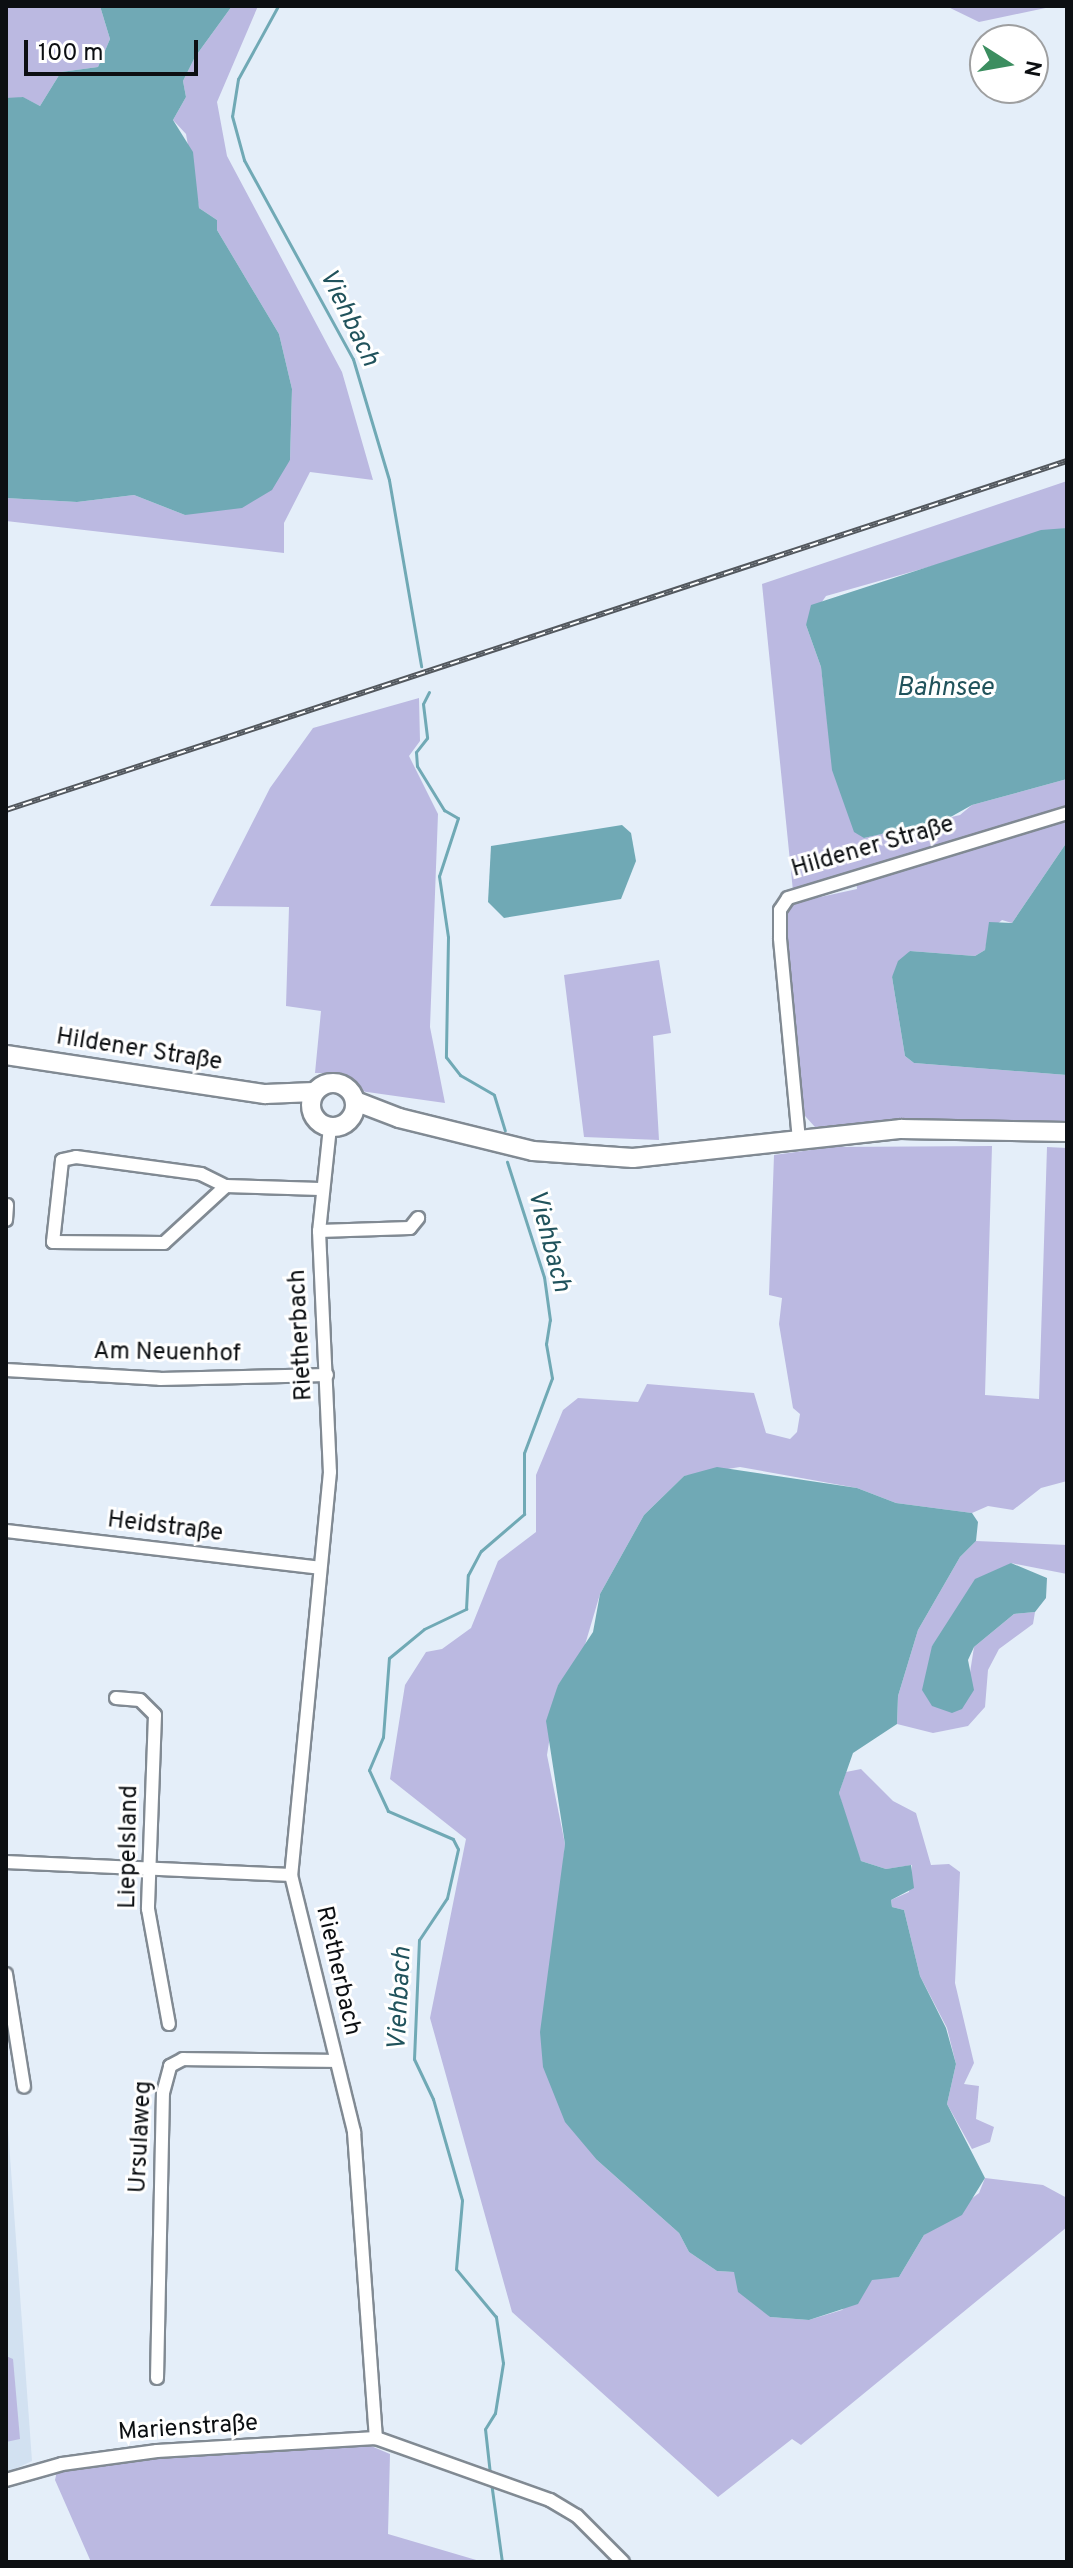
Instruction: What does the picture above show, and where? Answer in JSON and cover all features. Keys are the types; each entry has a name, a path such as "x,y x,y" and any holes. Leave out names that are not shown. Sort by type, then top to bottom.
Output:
{"main road":[{"name":"Hildener Straße","path":"6,1055 313,1101 333,1082 350,1091 353,1110"},
{"path":"313,1101 330,1127 353,1110 399,1118 533,1151 633,1158 901,1129 1067,1132"}],"street":[{"name":"Hildener Straße","path":"799,1140 780,938 780,910 788,898 1067,813"},
{"name":"Rietherbach","path":"330,1127 320,1189 319,1231 330,1472 291,1875 361,2181 376,2438"},
{"path":"226,1186 164,1243 53,1242 62,1160 201,1174 226,1186 320,1189"},
{"path":"6,1220 7,1205"},
{"path":"319,1231 410,1228 418,1218"},
{"name":"Am Neuenhof","path":"6,1370 160,1379 327,1375"},
{"name":"Heidstraße","path":"6,1531 320,1568"},
{"name":"Liepelsland","path":"116,1698 140,1700 155,1715 148,1909 169,2024"},
{"path":"6,1862 291,1875"},
{"path":"6,1974 24,2087"},
{"name":"Ursulaweg","path":"157,2378 163,2093 170,2066 183,2059 336,2061"},
{"path":"376,2438 481,2472 577,2516 623,2562"},
{"name":"Marienstraße","path":"6,2480 62,2464 157,2451 376,2438"}],"shaded area":[{"path":"6,6 100,6 110,39 98,67 61,72 40,106 22,97 8,101"},
{"path":"232,6 258,6 217,102 227,156 342,372 373,480 310,472 284,523 284,553 6,521 6,498 77,502 134,495 185,515 290,460 292,389 279,334 217,230 217,220 199,208 186,134 173,120 186,97 183,81 195,57"},
{"path":"946,6 1055,6 979,22"},
{"path":"1067,481 1067,528 826,596 806,625 821,667 828,726 864,838 960,815 972,805 1067,779 1067,842 1012,923 1002,920 989,931 985,950 975,956 910,951 892,977 905,1056 914,1063 1067,1075 1067,1124 904,1120 815,1127 805,1116 802,1095 785,917 793,903 857,889 855,870 793,891 762,584"},
{"path":"419,698 420,741 409,756 438,814 430,1027 445,1103 360,1091 343,1073 315,1073 321,1011 286,1006 289,907 210,906 270,788 313,728"},
{"path":"659,960 671,1033 653,1036 659,1140 584,1137 564,975"},
{"path":"992,1146 985,1395 1039,1399 1047,1147 1067,1148 1067,1481 1041,1488 1013,1510 988,1506 972,1513 896,1503 857,1488 740,1467 684,1476 644,1515 600,1594 582,1655 558,1685 547,1755 565,1844 561,1886 597,2160 679,2233 689,2252 717,2271 734,2272 770,2317 809,2320 842,2310 872,2279 899,2277 924,2235 979,2193 985,2178 1043,2185 1067,2198 1067,2227 801,2445 792,2439 718,2497 512,2312 430,2018 466,1839 390,1779 405,1685 426,1652 442,1649 471,1628 498,1561 536,1532 536,1475 563,1410 578,1398 638,1402 647,1384 754,1393 766,1433 790,1439 797,1432 800,1414 793,1408 779,1324 782,1298 769,1295 774,1155 833,1147"},
{"path":"976,1541 1067,1545 1067,1574 1011,1563 932,1646 969,1679 974,1647 1014,1614 1035,1612 1033,1624 999,1649 988,1670 985,1707 968,1726 933,1733 897,1724 898,1696 918,1630 960,1557"},
{"path":"861,1769 893,1801 916,1813 931,1865 949,1864 960,1872 955,1983 974,2063 964,2084 979,2086 976,2119 994,2127 990,2142 972,2149 947,2104 956,2064 947,2028 920,1976 904,1910 892,1907 891,1900 909,1892 912,1865 886,1869 861,1861 851,1838 839,1793 846,1772"},
{"path":"6,2101 32,2461 6,2473"},
{"path":"6,2356 13,2359 20,2439 6,2442"},
{"path":"371,2446 390,2454 388,2534 483,2562 91,2562 55,2480 57,2471 158,2456"}],"water":[{"path":"100,6 232,6 195,57 183,81 186,97 173,120 193,152 199,208 217,220 217,230 279,334 292,389 290,460 272,490 242,508 185,515 134,495 77,502 6,498 6,98 23,97 40,106 61,72 98,67 110,39"},
{"name":"Bahnsee","path":"1067,528 1067,779 972,805 947,819 864,838 854,832 832,770 821,667 806,625 811,605 1041,530"},
{"path":"622,825 631,833 636,861 621,899 504,918 488,902 491,846"},
{"path":"1067,842 1067,1075 914,1063 905,1056 892,977 898,961 910,951 975,956 985,950 989,922 1012,923"},
{"path":"717,1467 857,1488 896,1503 972,1513 978,1522 976,1541 960,1557 918,1630 898,1696 897,1724 853,1753 839,1793 861,1861 886,1869 911,1865 914,1888 891,1900 892,1907 904,1910 920,1976 946,2028 956,2064 947,2104 985,2178 962,2215 924,2235 899,2277 872,2280 858,2304 809,2320 770,2317 738,2292 734,2272 717,2271 689,2252 679,2233 597,2160 565,2122 543,2067 540,2032 565,1844 546,1721 558,1685 593,1632 600,1594 644,1515 684,1476"},
{"path":"1011,1563 1047,1578 1046,1598 1035,1612 1014,1614 974,1647 968,1660 974,1690 962,1709 952,1713 932,1706 922,1690 932,1646 975,1579"}],"waterway":[{"name":"Viehbach","path":"278,6 238,79 232,116 244,160 353,359 389,480 421,666"},
{"name":"Viehbach","path":"429,692 423,704 427,738 416,752 417,766 444,810 458,818 439,876 448,937 446,1057 460,1075 494,1095 505,1130"},
{"name":"Viehbach","path":"490,2474 485,2429 495,2413 503,2363 496,2317 456,2269 462,2200 433,2099 414,2059 419,1940 447,1898 458,1849 453,1839 388,1811 369,1770 383,1737 389,1658 424,1629 466,1609 468,1575 481,1551 524,1514 524,1453 552,1378 546,1344 550,1320 544,1277 507,1162"},
{"name":"Viehbach","path":"491,2482 502,2562"}],"railway":[{"path":"6,810 1067,461"}]}
